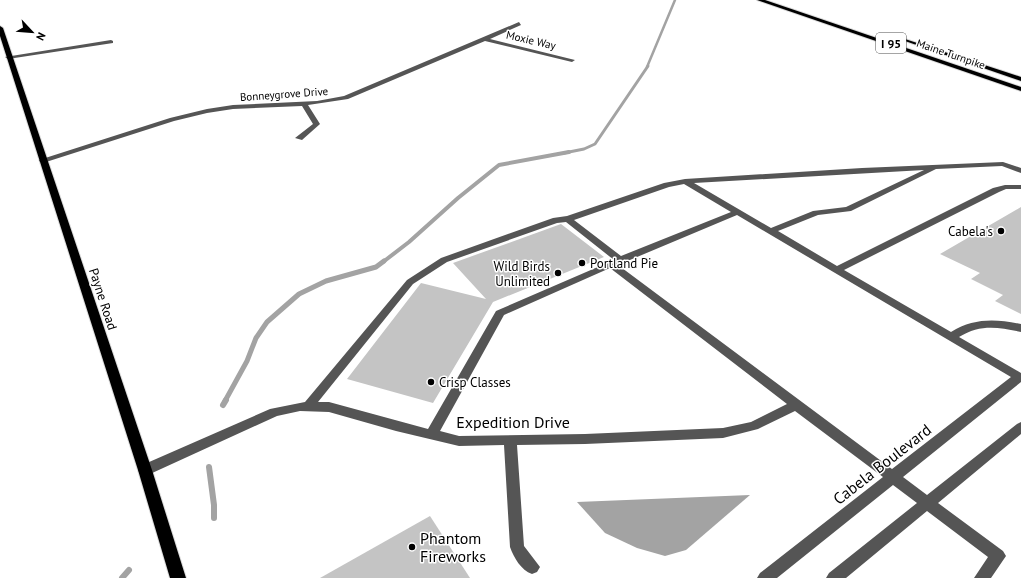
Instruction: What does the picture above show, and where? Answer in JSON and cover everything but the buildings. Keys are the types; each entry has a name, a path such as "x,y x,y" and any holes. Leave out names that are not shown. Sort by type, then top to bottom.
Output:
{"highway":[{"name":"Maine Turnpike","path":"760,0 1021,89"},
{"path":"783,0 790,2"},
{"path":"859,33 1021,97"},
{"name":"Maine Turnpike","path":"897,37 1021,79"}],"main road":[{"name":"Payne Road","path":"0,28 8,57 145,470 178,578"}],"street":[{"name":"Bonneygrove Drive","path":"43,160 201,112 233,107 304,104 346,98 519,24"},
{"name":"Moxie Way","path":"484,39 572,60"},
{"path":"8,57 111,42"},
{"path":"299,138 317,124 304,104"},
{"path":"310,405 410,282 444,260 556,220 568,219 667,185 685,181 938,166 1003,164 1021,171"},
{"path":"771,231 816,213 848,209 938,166"},
{"path":"685,181 1020,378"},
{"path":"837,270 996,190 1005,187 1021,187"},
{"path":"431,435 500,313 616,262 738,212"},
{"path":"568,219 616,262 796,405 998,556 982,578"},
{"path":"950,337 976,323 991,322 1021,328"},
{"name":"Cabela Boulevard","path":"765,578 1020,378"},
{"name":"Expedition Drive","path":"145,470 274,412 292,407 310,405 329,407 431,435 459,441 723,433 754,426 796,405"},
{"path":"834,578 1021,428"},
{"path":"510,440 517,547 522,556 532,567"}],"shaded area":[{"path":"750,495 686,550 665,556 637,548 605,533 577,502"}],"waterway":[{"path":"647,67 675,0"},
{"path":"569,152 584,149 595,144 648,66"},
{"path":"383,262 409,242 458,198 499,165 569,152"},
{"path":"564,153 569,152"},
{"path":"225,401 247,361 256,338 267,322 299,294 326,281 376,267 384,261"},
{"path":"223,405 226,400"},
{"path":"209,467 214,505 214,518"},
{"path":"122,578 129,570"}],"place":[{"name":"Cabela's","path":"1001,231"},
{"name":"Portland Pie","path":"582,263"},
{"name":"Wild Birds Unlimited","path":"558,273"},
{"name":"Crisp Classes","path":"431,382"},
{"name":"Phantom Fireworks","path":"412,547"}]}
